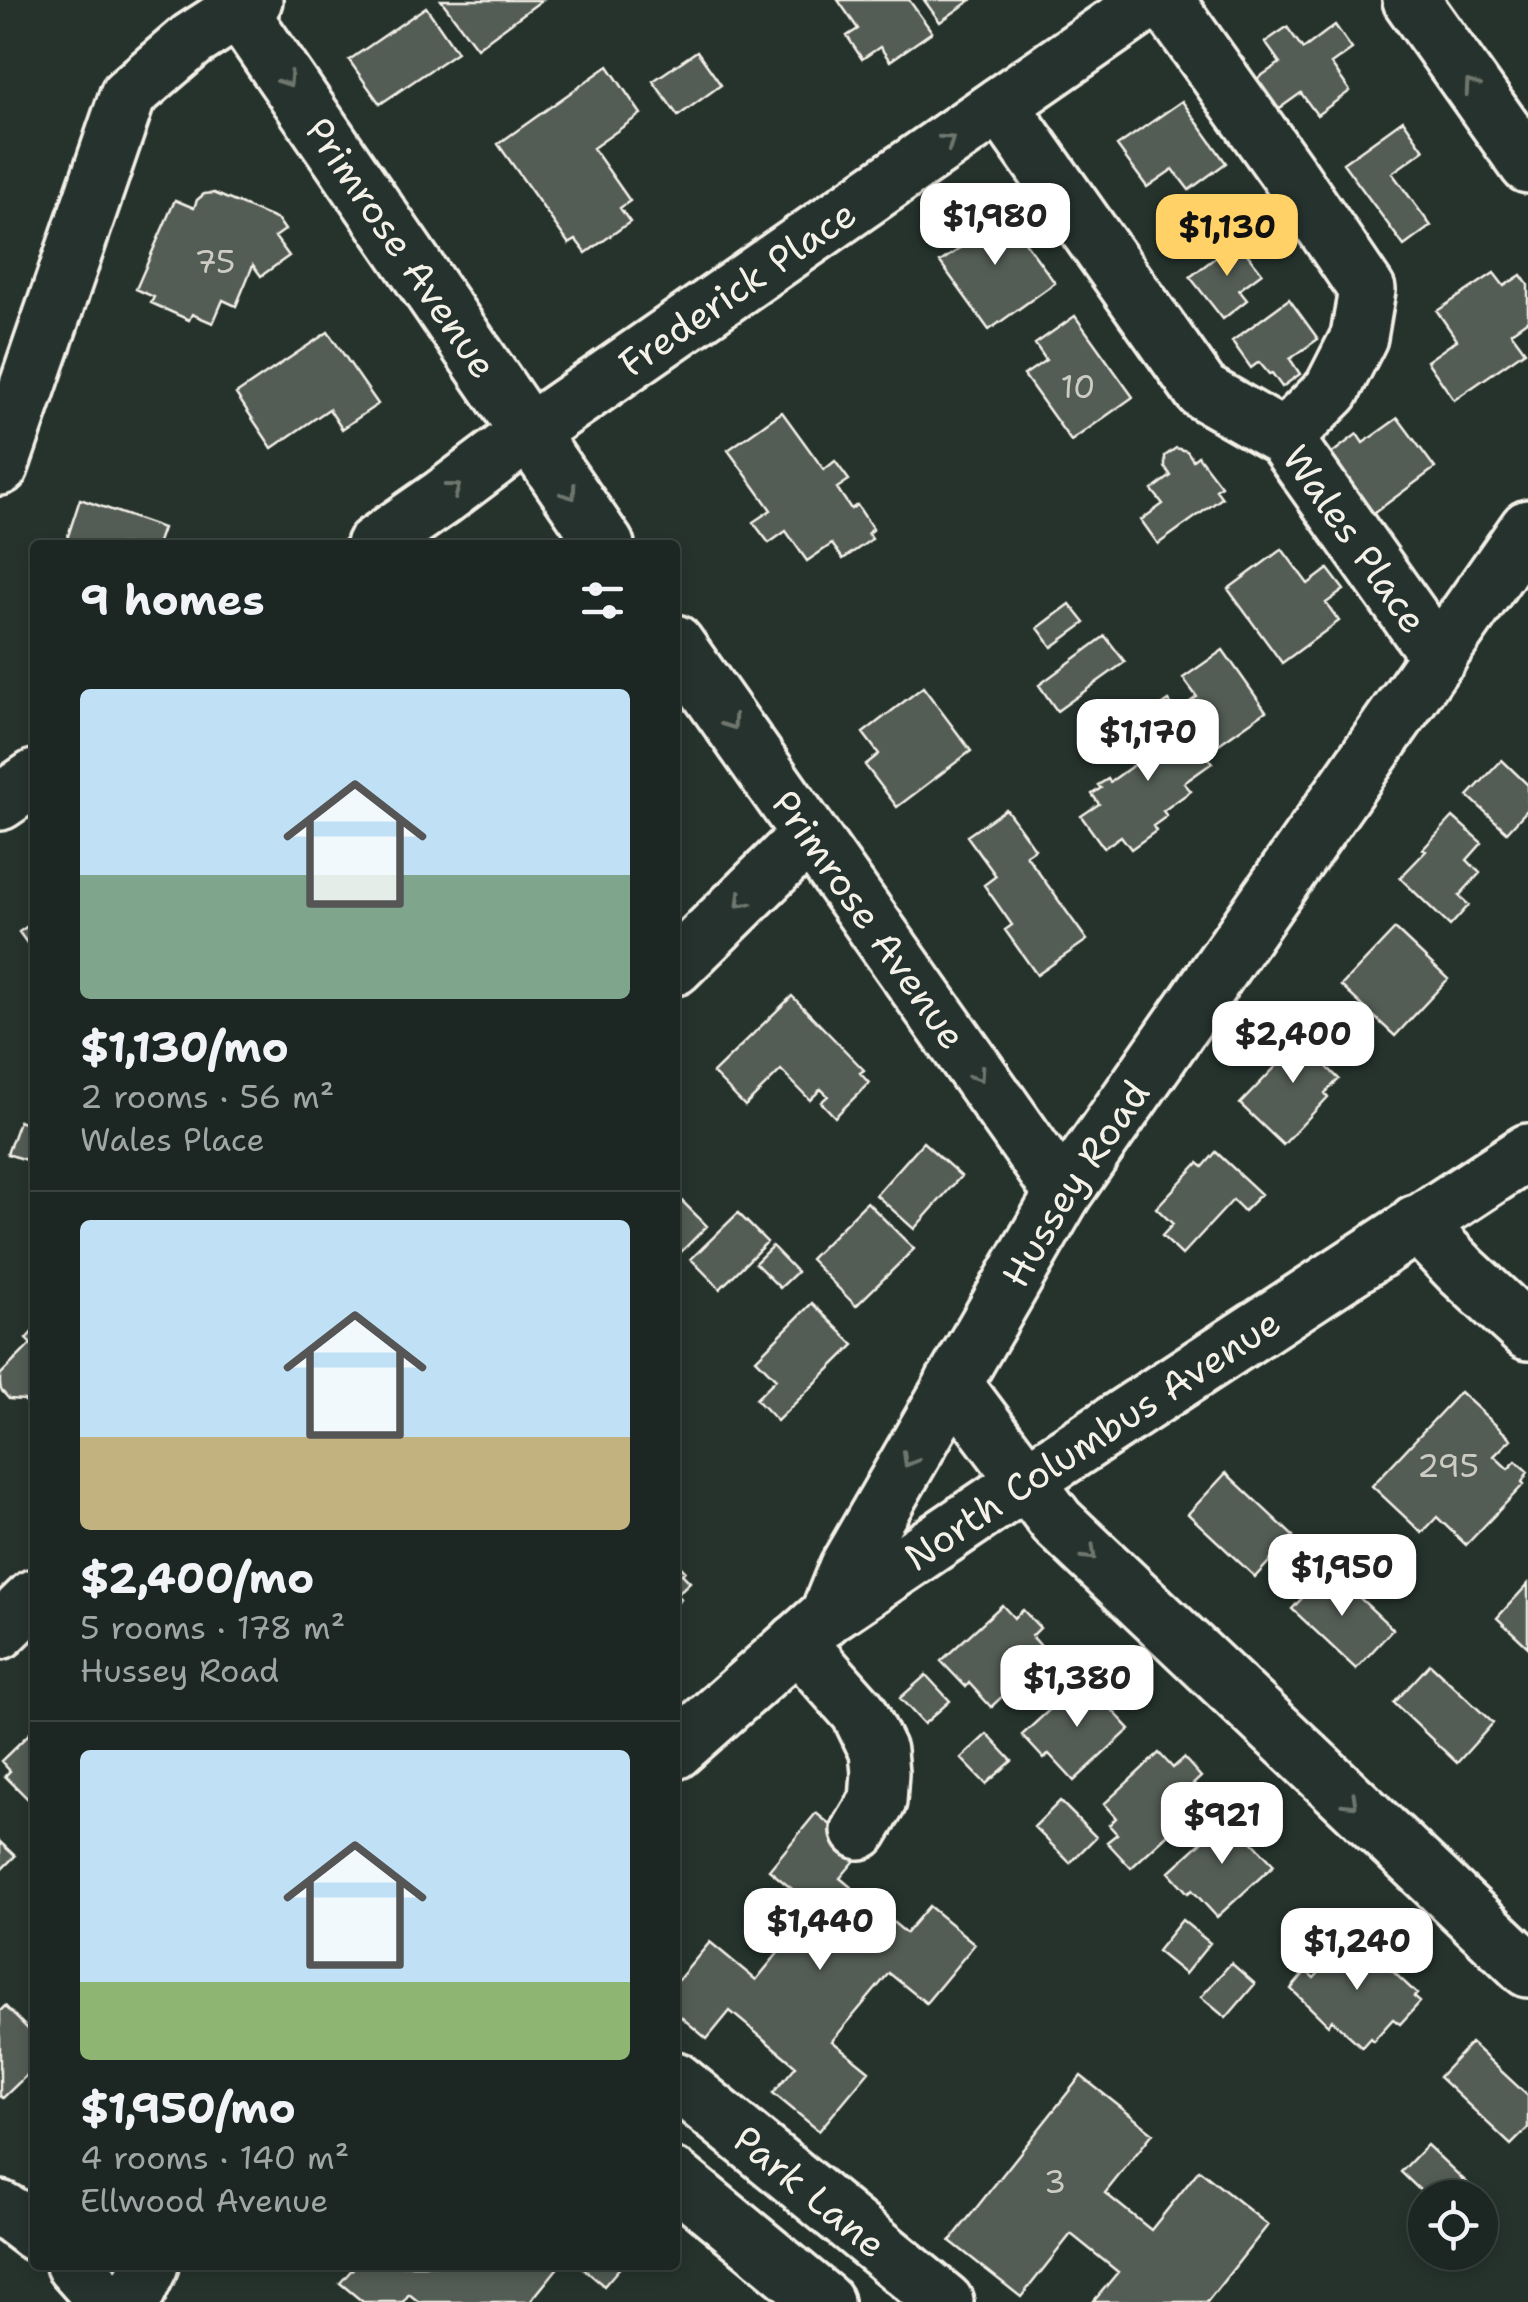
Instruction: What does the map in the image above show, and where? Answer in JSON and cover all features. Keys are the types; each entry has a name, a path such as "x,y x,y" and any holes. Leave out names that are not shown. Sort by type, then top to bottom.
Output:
{"street":[{"name":"Frederick Place","path":"381,540 528,433 1151,0"},
{"path":"1165,0 1367,290 1359,337 1332,390 1284,438"},
{"path":"1411,0 1528,165"},
{"path":"0,467 128,95 241,3"},
{"name":"Primrose Avenue","path":"241,3 603,540"},
{"name":"Wales Place","path":"1000,105 1202,391 1284,438 1439,657"},
{"name":"Hussey Road","path":"813,1628 1064,1194 1528,528"},
{"name":"Primrose Avenue","path":"680,650 1064,1194"},
{"path":"0,802 30,781"},
{"path":"680,963 809,836"},
{"name":"North Columbus Avenue","path":"680,1747 813,1628 1026,1481 1528,1152"},
{"path":"1416,1224 1528,1332"},
{"path":"954,1384 1057,1522 1528,1969"},
{"path":"0,1631 30,1602"},
{"path":"813,1628 878,1751 878,1801 860,1831"},
{"name":"Park Lane","path":"680,2084 944,2302"},
{"name":"Park Lane","path":"680,2182 825,2302"},
{"path":"764,2252 816,2196"},
{"path":"0,2209 30,2229"},
{"path":"78,2270 107,2302"},
{"path":"132,2302 148,2270"}],"building":[{"path":"441,0 542,0 477,48"},
{"path":"838,0 909,0 932,32 890,61 880,47 862,59 847,36 858,29"},
{"path":"924,0 971,0 940,22"},
{"path":"426,7 457,52 380,104 349,60"},
{"path":"1335,25 1352,49 1331,64 1350,91 1317,115 1301,93 1266,118 1245,87 1280,63 1265,42 1287,27 1303,49"},
{"path":"697,51 721,85 678,116 653,81"},
{"path":"608,66 641,114 593,148 630,201 620,208 630,222 586,253 576,240 569,244 498,144"},
{"path":"1182,101 1226,163 1189,190 1173,169 1147,187 1117,146"},
{"path":"1403,120 1424,150 1392,173 1431,226 1404,246 1343,163"},
{"path":"214,193 278,220 285,230 275,237 289,256 261,276 253,265 236,306 223,300 213,323 192,314 189,320 151,303 154,297 136,289 175,200 194,208 204,194"},
{"path":"990,206 1001,220 1006,216 1055,283 989,330 940,262 961,248 951,234"},
{"path":"1237,241 1262,273 1239,290 1247,300 1223,319 1190,277"},
{"path":"1494,273 1504,286 1521,275 1528,285 1528,320 1511,332 1525,351 1454,400 1427,361 1457,340 1437,311"},
{"path":"1289,299 1318,339 1290,359 1300,374 1282,387 1259,362 1251,368 1232,341"},
{"path":"1075,316 1133,397 1071,441 1024,375 1046,360 1035,344"},
{"path":"328,332 378,404 342,429 329,409 272,448 236,394"},
{"path":"782,412 824,470 835,461 849,480 837,488 851,509 857,505 873,529 868,533 872,539 843,559 832,544 807,561 786,531 769,543 753,522 771,510 728,450"},
{"path":"1398,418 1435,468 1370,516 1327,457 1357,434 1363,443"},
{"path":"1176,448 1187,451 1193,460 1198,456 1221,486 1216,490 1222,498 1158,544 1141,520 1163,504 1152,490 1171,476 1165,467 1165,456"},
{"path":"80,499 163,528 159,540 67,540"},
{"path":"1282,549 1308,584 1328,569 1344,590 1326,603 1339,621 1282,663 1228,589"},
{"path":"1070,604 1085,623 1052,647 1038,628"},
{"path":"1105,636 1125,662 1057,711 1039,685"},
{"path":"1223,650 1266,711 1216,746 1187,704 1197,697 1183,678"},
{"path":"923,687 971,751 897,807 865,765 879,754 863,733"},
{"path":"1169,701 1212,763 1184,783 1191,791 1163,811 1167,816 1153,826 1156,831 1131,849 1121,836 1104,848 1081,816 1099,804 1092,794 1101,788 1098,785 1108,779 1110,782 1166,742 1147,716"},
{"path":"1502,760 1528,785 1528,809 1507,832 1468,796"},
{"path":"1006,809 1035,849 1026,855 1087,940 1037,975 1005,930 1012,925 984,885 996,876 967,836"},
{"path":"1453,817 1482,843 1467,860 1480,873 1459,896 1469,905 1450,926 1400,878"},
{"path":"30,924 30,947 19,932"},
{"path":"1395,929 1448,979 1395,1036 1341,986"},
{"path":"792,996 864,1070 860,1073 869,1083 835,1117 821,1102 828,1096 821,1089 810,1100 781,1070 745,1106 713,1073"},
{"path":"1304,1026 1339,1057 1328,1068 1339,1079 1325,1093 1328,1097 1283,1145 1240,1104 1283,1059 1277,1055"},
{"path":"19,1121 30,1125 30,1161 7,1154"},
{"path":"923,1142 961,1176 914,1229 876,1195"},
{"path":"1216,1152 1261,1194 1244,1211 1233,1200 1182,1255 1162,1236 1173,1224 1156,1208 1198,1163 1203,1167"},
{"path":"680,1199 707,1226 680,1253"},
{"path":"867,1202 914,1249 856,1306 810,1259"},
{"path":"738,1213 767,1242 720,1289 691,1259"},
{"path":"772,1246 797,1272 780,1288 755,1263"},
{"path":"812,1303 854,1345 777,1421 756,1399 776,1379 756,1359"},
{"path":"30,1345 30,1406 24,1400 9,1399 1,1390 0,1375"},
{"path":"1460,1392 1511,1439 1494,1456 1508,1469 1516,1461 1528,1472 1524,1484 1466,1545 1437,1517 1422,1533 1372,1486"},
{"path":"1226,1473 1293,1536 1255,1577 1188,1514"},
{"path":"680,1566 685,1571 682,1574 690,1582 680,1591"},
{"path":"1329,1569 1393,1629 1356,1669 1292,1609"},
{"path":"1528,1584 1528,1647 1497,1618"},
{"path":"1002,1605 1014,1618 1023,1610 1040,1628 1032,1636 1048,1654 991,1707 941,1661"},
{"path":"1430,1664 1493,1723 1457,1763 1394,1703"},
{"path":"926,1675 950,1701 924,1724 900,1698"},
{"path":"1083,1679 1130,1729 1074,1781 1049,1754 1044,1759 1022,1735"},
{"path":"30,1733 30,1801 5,1776 10,1771 1,1761"},
{"path":"987,1734 1012,1761 986,1784 961,1758"},
{"path":"1159,1753 1173,1768 1184,1758 1201,1777 1190,1787 1204,1801 1131,1868 1107,1842 1117,1834 1109,1825 1116,1818 1104,1804"},
{"path":"1060,1801 1096,1837 1070,1863 1034,1827"},
{"path":"816,1813 863,1851 840,1878 906,1933 929,1906 975,1944 926,2003 889,1973 832,2041 869,2071 819,2131 773,2093 796,2066 730,2011 707,2039 680,2016 680,1978 710,1942 756,1980 815,1908 769,1870"},
{"path":"1229,1817 1274,1865 1217,1917 1169,1872"},
{"path":"0,1842 15,1856 0,1871"},
{"path":"1182,1920 1210,1943 1185,1974 1157,1951"},
{"path":"1354,1935 1417,1994 1414,1997 1420,2002 1400,2024 1393,2019 1362,2047 1332,2020 1328,2025 1291,1989 1306,1971 1314,1978"},
{"path":"1231,1963 1255,1984 1226,2018 1201,1997"},
{"path":"5,2006 30,2031 30,2072 3,2098 0,2096 0,2011"},
{"path":"1471,2043 1528,2096 1528,2128 1511,2145 1439,2077"},
{"path":"1081,2076 1153,2133 1105,2193 1151,2230 1199,2170 1268,2225 1207,2302 1093,2302 1118,2272 1071,2234 1021,2297 950,2241"},
{"path":"1427,2145 1463,2179 1409,2180 1401,2172"},
{"path":"352,2270 556,2270 530,2302 419,2302 409,2294 403,2302 363,2302 340,2283"},
{"path":"585,2270 618,2270 604,2286"}]}
